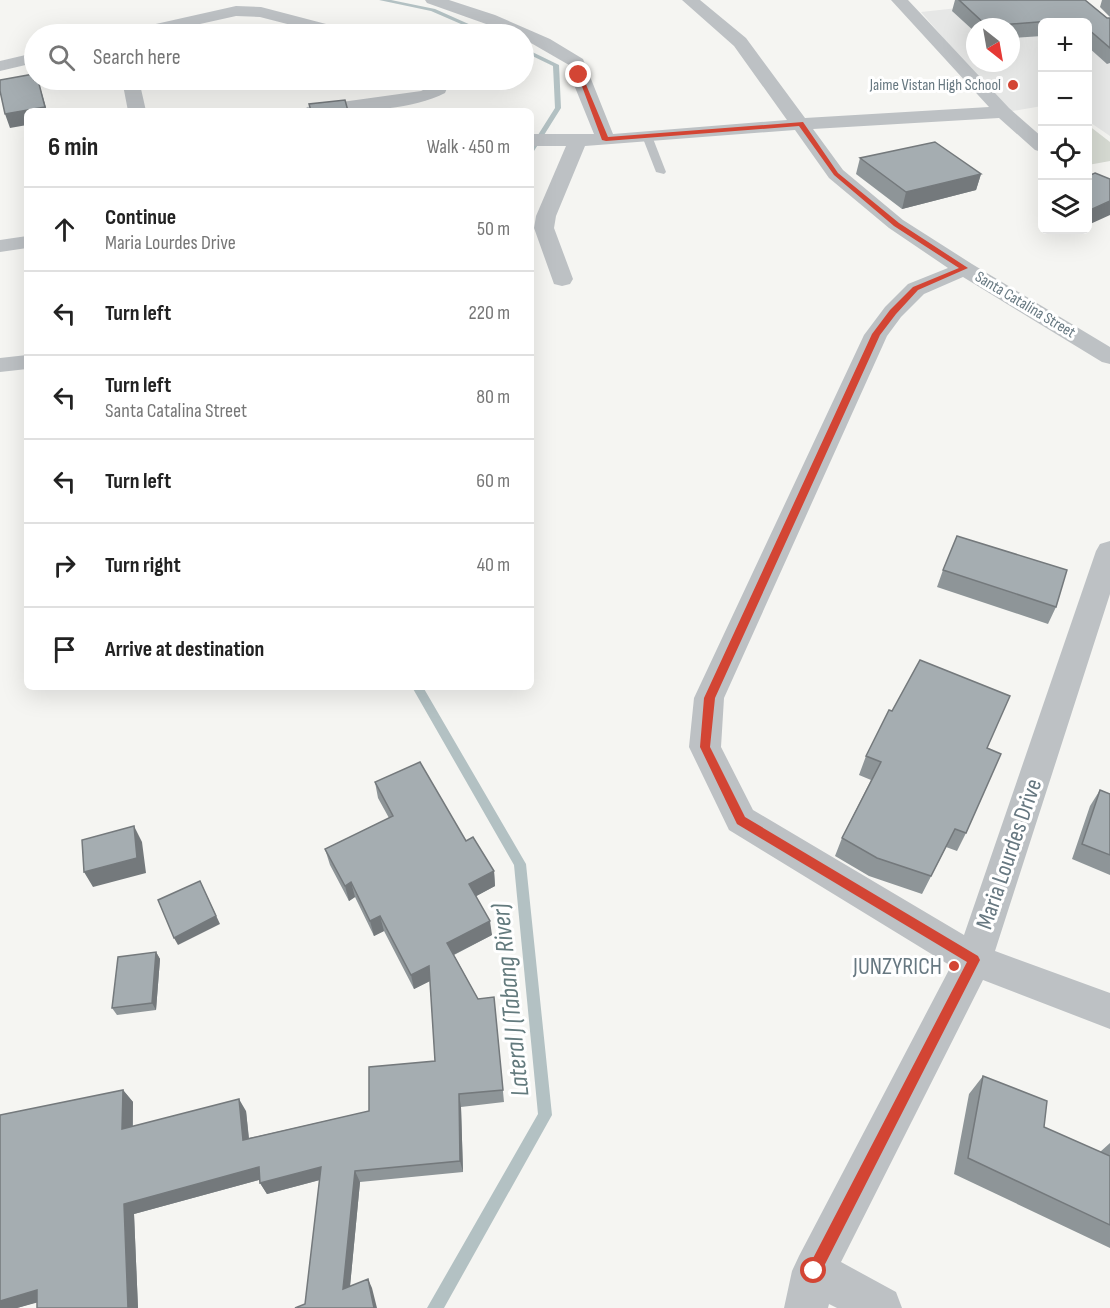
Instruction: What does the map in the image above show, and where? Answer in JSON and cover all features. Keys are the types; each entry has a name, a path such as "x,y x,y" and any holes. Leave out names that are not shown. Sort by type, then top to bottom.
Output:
{"street":[{"path":"433,0 502,24"},
{"name":"Santa Catalina Street","path":"690,0 740,42 836,174 896,224 1110,357"},
{"path":"899,0 1003,112 1038,143"},
{"path":"179,24 236,11 261,12 306,24"},
{"path":"534,39 562,52 577,63 579,75 606,140"},
{"path":"0,66 24,60"},
{"path":"133,90 136,108"},
{"path":"362,108 428,104 438,90"},
{"path":"534,140 606,140 801,124 1003,112"},
{"path":"562,279 544,228 572,140"},
{"path":"0,246 24,242"},
{"path":"964,268 916,289 893,312 876,334 710,698 705,747 741,820 974,960 1110,1011"},
{"path":"0,365 24,362"},
{"name":"Maria Lourdes Drive","path":"810,1289 974,960 1108,568"},
{"path":"810,1289 880,1308"}],"lane":[{"path":"647,136 661,172"}],"shaded area":[{"name":"Jaime Vistan High School","path":"1031,0 1063,0 1085,18 1038,18 1038,107 1007,112 973,72 1020,72 1020,18 966,18 966,64 921,12"},
{"name":"Jaime Vistan High School","path":"1092,24 1110,39 1110,136 1092,124"},
{"path":"1092,128 1110,142 1110,161 1092,164"}],"building":[{"path":"959,0 1085,0 1110,18 1110,48 1092,32 1092,18 1038,18 1038,22 1020,23 1020,18 978,18"},
{"path":"24,76 24,90 41,90 45,107 24,108 24,111 5,114 0,80"},
{"path":"345,100 347,108 310,108 309,104"},
{"path":"935,142 981,174 906,192 860,158"},
{"path":"1095,173 1110,179 1110,201 1092,209 1092,180 1092,174"},
{"path":"957,536 1067,570 1056,607 943,570"},
{"path":"920,660 1010,696 987,748 1001,754 966,833 955,829 931,876 877,858 842,838 881,762 866,756 889,710 892,711"},
{"path":"420,762 466,841 473,837 494,871 469,884 490,921 447,943 478,999 494,997 503,1090 459,1094 460,1161 355,1171 343,1289 368,1279 374,1308 295,1308 305,1304 321,1167 260,1183 259,1167 124,1204 128,1308 37,1308 37,1290 0,1301 0,1115 123,1090 122,1129 239,1099 243,1140 369,1111 369,1067 435,1061 429,966 411,975 380,916 370,921 351,882 345,886 325,849 393,816 375,782"},
{"path":"1100,790 1110,794 1110,855 1082,844"},
{"path":"134,826 137,858 84,872 82,840"},
{"path":"200,881 216,916 174,938 158,900"},
{"path":"156,952 152,1003 112,1008 118,957"},
{"path":"983,1076 1047,1101 1044,1127 1110,1156 1110,1225 968,1158"}],"waterway":[{"name":"Lateral J (Tabang River)","path":"382,0 433,10 465,24"},
{"name":"Lateral J (Tabang River)","path":"534,55 556,65 558,108 534,146"},
{"name":"Lateral J (Tabang River)","path":"419,690 520,864 545,1115 435,1308"}],"place":[{"name":"Jaime Vistan High School","path":"1013,85"},
{"name":"JUNZYRICH","path":"954,966"}],"route":[{"path":"579,75 606,140 801,124 836,174 896,224 964,268 916,289 893,312 876,334 710,698 705,747 741,820 974,960 814,1271"}]}
